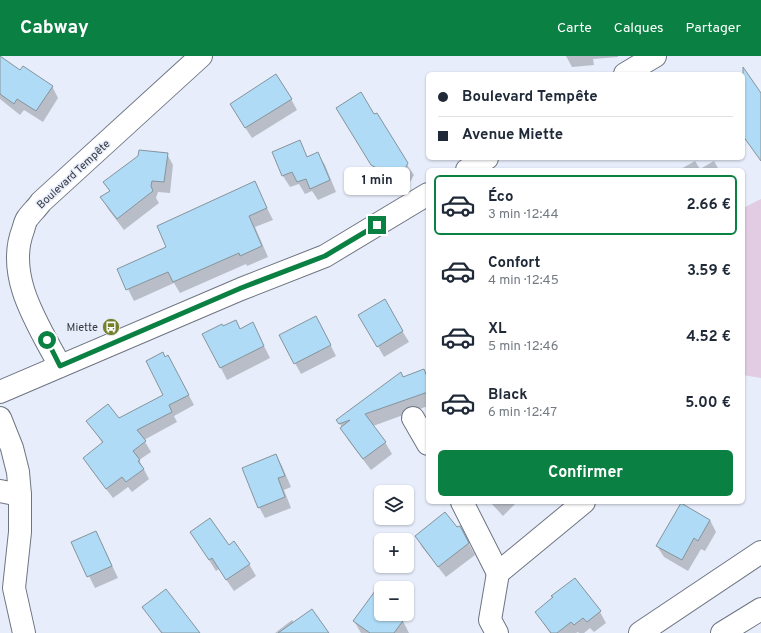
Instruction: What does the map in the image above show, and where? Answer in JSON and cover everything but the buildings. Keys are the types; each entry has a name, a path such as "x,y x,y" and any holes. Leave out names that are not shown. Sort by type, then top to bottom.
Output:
{"street":[{"name":"Boulevard Tempête","path":"60,366 34,315 22,286 17,262 19,241 27,220 41,202 201,56"},
{"path":"628,72 655,56"},
{"path":"470,168 484,160"},
{"path":"0,392 241,288 325,256 426,195"},
{"path":"0,418 12,448 18,472 10,493 20,532 14,588 24,633"},
{"path":"413,418 426,441"},
{"path":"463,504 498,573 490,620 497,633"},
{"path":"498,573 582,504"},
{"path":"640,633 761,552"},
{"path":"722,633 761,609"}],"shaded area":[{"path":"761,199 761,378 745,375 745,207"}],"place":[{"name":"Miette","path":"111,327"}],"route":[{"path":"47,340 60,366 241,288 325,256 377,225"}]}
